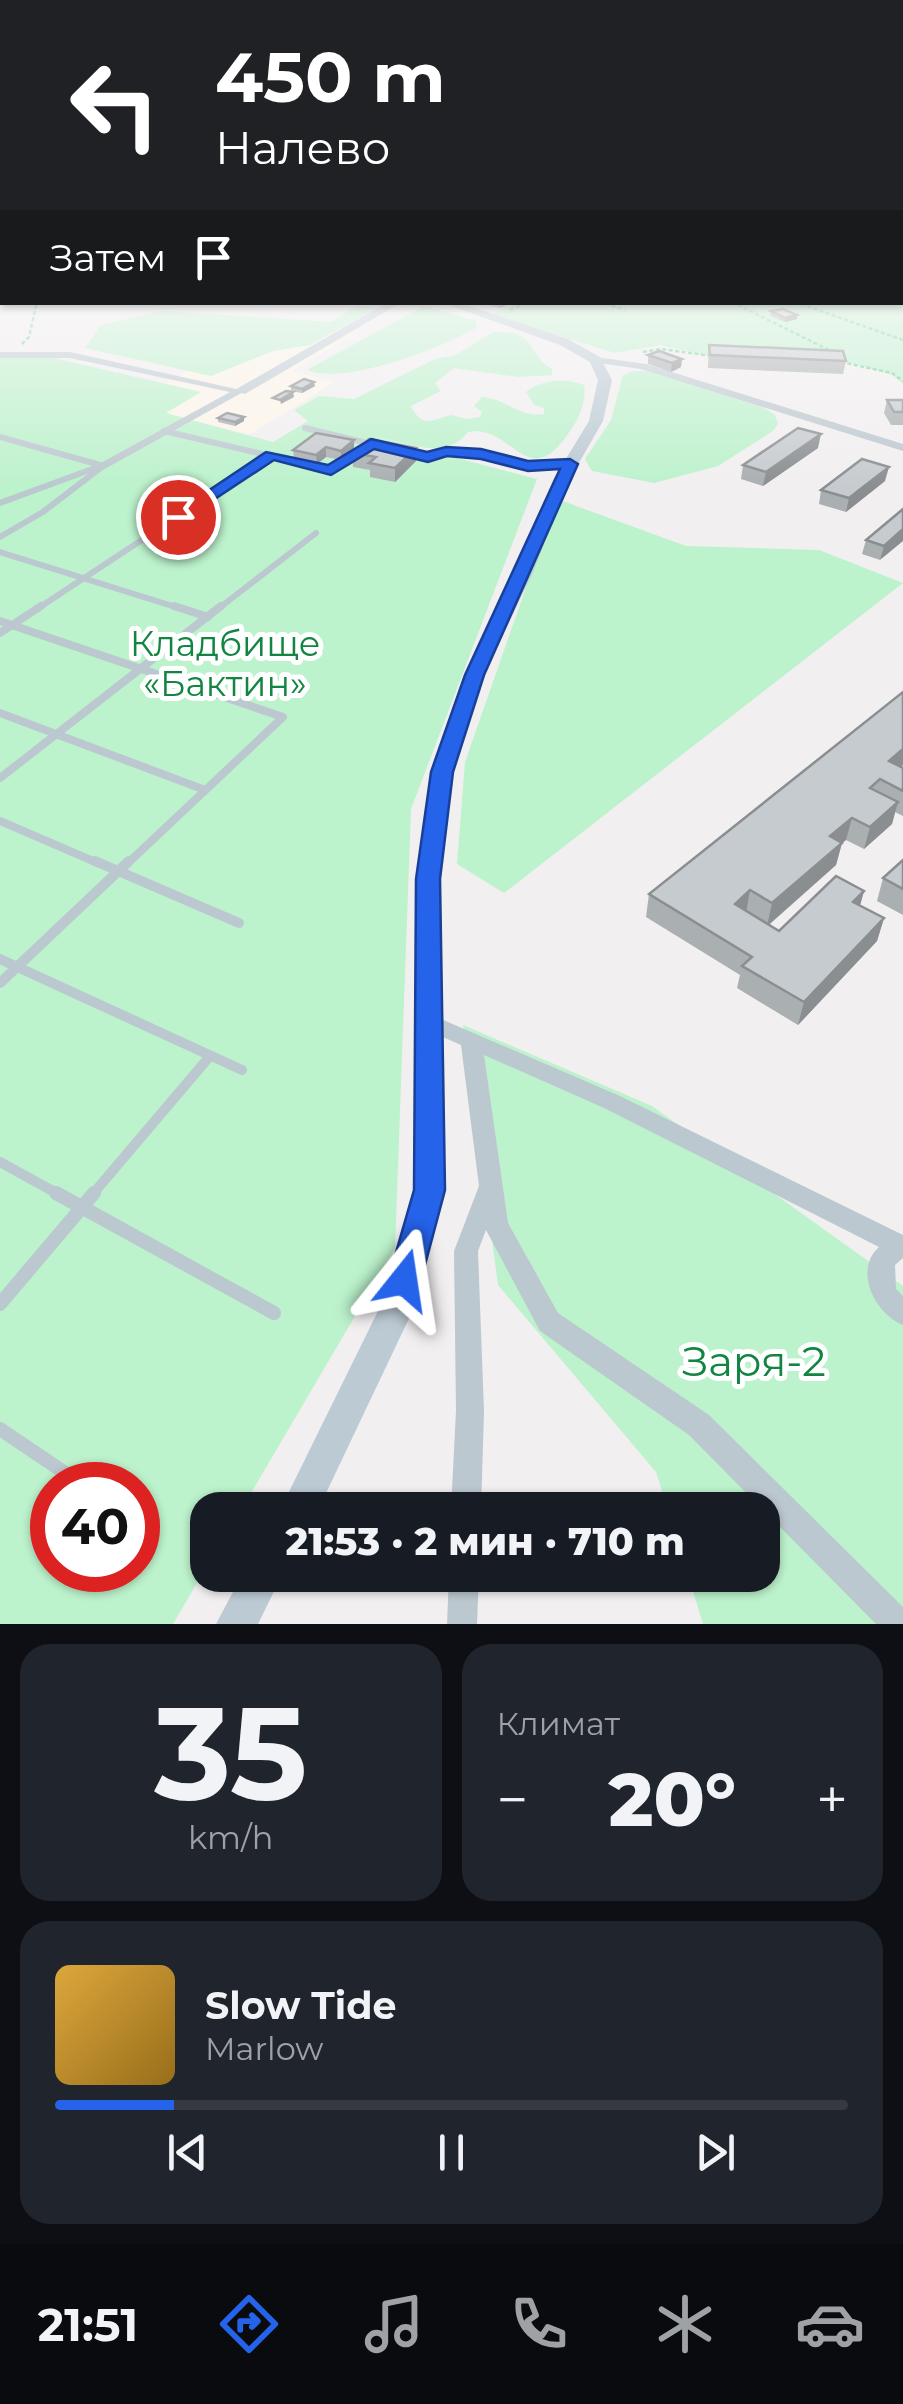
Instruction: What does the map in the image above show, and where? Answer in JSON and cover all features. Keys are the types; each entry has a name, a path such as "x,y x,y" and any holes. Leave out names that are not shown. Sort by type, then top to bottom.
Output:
{"street":[{"path":"103,466 337,336"},
{"path":"546,336 594,360 642,366 903,448"},
{"path":"4,355 90,358 240,391"},
{"path":"308,1492 396,1310 430,1190 428,879 442,772 474,675 570,464 596,421 605,380 594,360"},
{"path":"427,1021 612,1102 902,1246 882,1260 883,1294 903,1313"},
{"path":"471,1040 496,1225 548,1322 699,1426 898,1624"},
{"path":"467,1492 470,1411 466,1251 490,1187"},
{"path":"236,1624 254,1592"},
{"path":"462,1624 463,1592"}],"lane":[{"path":"305,428 428,457 446,452 481,454 528,466 570,464"},
{"path":"164,431 331,470 371,444"},
{"path":"0,436 103,466"},
{"path":"0,634 271,455"},
{"path":"2,501 103,466"},
{"path":"0,537 44,512 103,466"},
{"path":"0,778 316,533"},
{"path":"0,552 208,617"},
{"path":"0,621 283,717 0,983"},
{"path":"0,713 206,790"},
{"path":"0,821 239,923"},
{"path":"0,959 242,1070"},
{"path":"0,1304 210,1056"},
{"path":"0,1162 274,1313"},
{"path":"0,1430 48,1462"}],"path":[{"path":"4,355 29,336"},
{"path":"800,336 854,363"},
{"path":"594,360 661,349 714,356"},
{"path":"837,362 892,373 903,380"}],"shaded area":[{"path":"291,336 351,336 292,371 335,382 250,434 158,412 164,384 209,360 236,366"}],"green space":[{"path":"93,336 327,336 310,345 273,351 211,376 85,348"},
{"path":"370,336 459,336 368,369 323,374 307,370"},
{"name":"Кладбище «Бактин»","path":"487,336 525,339 552,369 552,375 518,377 454,368 435,383 441,391 411,406 419,418 480,417 482,412 474,406 482,397 527,413 544,414 544,408 534,405 526,392 554,381 584,385 579,415 570,431 542,457 531,458 484,432 468,432 459,441 436,448 373,436 537,479 411,809 395,1248 252,1492 190,1492 192,1592 173,1624 0,1624 0,357 45,356 201,392 166,413 273,442 308,421 294,410 319,396 354,399 435,359 456,355"},
{"path":"559,336 903,336 903,384 892,375 840,360 703,355 660,345 615,353"},
{"path":"651,371 764,408 775,415 778,424 718,466 654,483 592,471 585,459 611,420 623,375"},
{"path":"557,499 686,546 819,550 903,583 504,893 457,864 465,762"},
{"name":"Заря-2","path":"463,1025 652,1106 903,1286 903,1624 703,1624 693,1592 780,1592 780,1492 662,1492 656,1472 498,1285"}],"building":[{"path":"709,345 843,351 846,361 710,355"},
{"path":"659,351 682,359 672,363 648,355"},
{"path":"304,379 314,382 302,389 291,386"},
{"path":"293,392 280,400 273,398"},
{"path":"887,400 903,400 903,412 894,412"},
{"path":"227,413 244,417 235,422 218,418"},
{"path":"798,428 821,434 766,472 743,465"},
{"path":"316,433 354,440 341,451 326,447 316,455 293,450"},
{"path":"369,439 416,448 395,468 369,463 376,457 353,453"},
{"path":"862,459 889,467 849,498 821,490"},
{"path":"903,509 903,529 884,546 866,540"},
{"path":"903,692 903,749 889,761 903,768 903,791 880,779 870,788 898,802 870,827 852,818 830,836 842,843 772,903 750,890 735,904 779,931 836,876 864,891 853,902 884,918 804,1002 742,966 752,957 649,894"},
{"path":"903,860 903,889 883,878"}],"route":[{"path":"178,517 271,455 331,470 371,444 428,457 446,452 481,454 528,466 570,464 474,675 442,772 428,879 430,1190 404,1280"}]}
